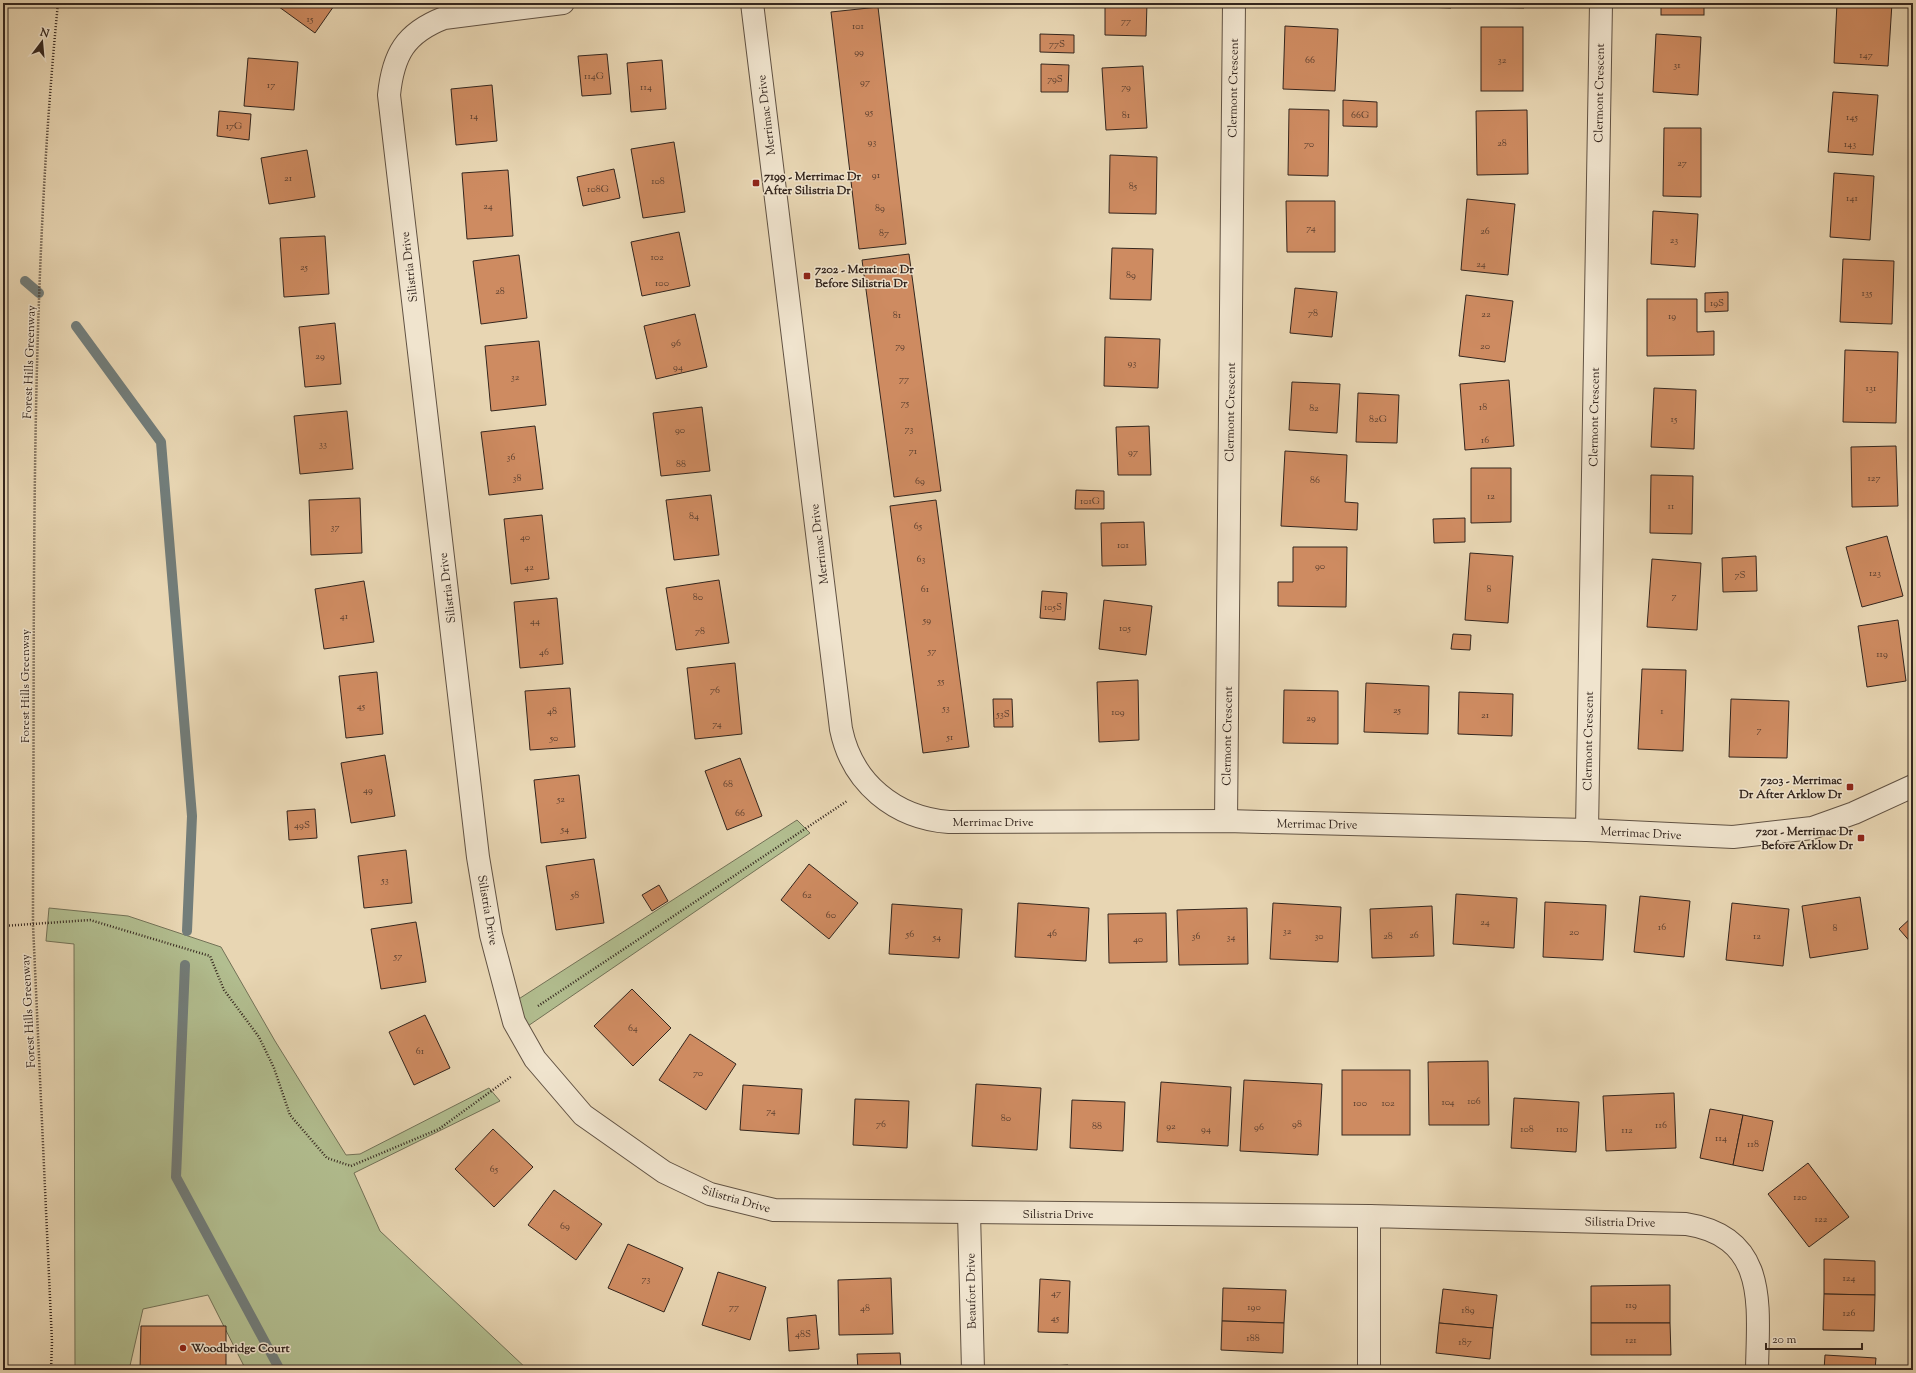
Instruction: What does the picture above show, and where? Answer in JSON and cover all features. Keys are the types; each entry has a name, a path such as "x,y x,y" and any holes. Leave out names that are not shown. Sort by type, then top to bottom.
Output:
{"street":[{"name":"Silistria Drive","path":"563,3 444,18 430,23 407,41 395,61 391,73 389,95 478,857 491,935 514,1022 535,1059 583,1115 664,1172 710,1194 774,1210 1369,1216 1686,1224 1704,1227 1715,1231 1728,1239 1741,1253 1754,1279 1758,1308 1757,1370"},
{"name":"Merrimac Drive","path":"752,3 844,742 853,762 869,786 894,805 908,813 933,821 1226,821 1587,830 1733,837 1812,828 1854,813 1913,786"},
{"name":"Clermont Crescent","path":"1226,821 1234,3"},
{"name":"Clermont Crescent","path":"1587,830 1601,3"},
{"name":"Beaufort Drive","path":"969,1213 973,1370"},
{"path":"1369,1216 1369,1370"}],"path":[{"name":"Forest Hills Greenway","path":"51,1370 52,1342 33,925 36,390 42,233 52,69 58,3"},
{"path":"514,1022 869,786"},
{"path":"3,926 90,920 210,956 224,990 259,1037 274,1068 290,1115 327,1158 351,1166 439,1129 535,1059"}],"green space":[{"path":"797,820 810,833 525,1028 514,1002"},
{"path":"49,908 128,916 221,947 275,1041 346,1155 360,1154 489,1088 500,1101 354,1173 380,1231 528,1370 246,1370 208,1295 143,1309 129,1370 75,1370 74,944 46,941"}],"building":[{"path":"336,3 315,33 275,4"},
{"path":"1105,3 1147,3 1146,36 1105,35"},
{"path":"1399,3 1451,3 1451,8 1399,6"},
{"path":"1474,3 1524,3 1524,8 1473,7"},
{"path":"1661,3 1704,3 1704,15 1661,15"},
{"path":"1837,3 1892,3 1888,66 1834,63"},
{"path":"878,7 906,244 859,249 831,12"},
{"path":"1285,26 1338,29 1335,91 1283,89"},
{"path":"1481,27 1523,27 1523,91 1481,91"},
{"path":"1040,34 1074,35 1074,53 1040,52"},
{"path":"1656,34 1701,37 1698,95 1653,92"},
{"path":"607,54 611,94 582,96 578,56"},
{"path":"248,58 298,62 294,110 244,106"},
{"path":"662,60 666,109 631,112 627,63"},
{"path":"1041,64 1069,65 1068,92 1041,92"},
{"path":"1143,66 1147,128 1106,130 1102,68"},
{"path":"492,85 497,141 456,145 451,89"},
{"path":"1833,92 1878,95 1873,155 1828,152"},
{"path":"1343,100 1377,102 1377,127 1343,126"},
{"path":"1289,109 1329,110 1328,176 1288,175"},
{"path":"1527,110 1528,174 1477,175 1476,111"},
{"path":"219,111 251,114 249,140 217,136"},
{"path":"1664,128 1701,128 1701,197 1663,196"},
{"path":"674,142 685,212 643,218 631,149"},
{"path":"307,150 315,197 269,204 261,158"},
{"path":"1110,155 1157,157 1156,214 1109,213"},
{"path":"614,169 620,198 583,206 577,177"},
{"path":"508,170 513,236 467,239 462,173"},
{"path":"1834,173 1874,176 1870,240 1830,237"},
{"path":"1467,199 1515,204 1508,275 1461,270"},
{"path":"1286,201 1335,201 1335,252 1287,252"},
{"path":"1653,211 1698,214 1695,267 1651,264"},
{"path":"679,232 690,286 642,296 631,242"},
{"path":"325,236 329,294 284,297 280,238"},
{"path":"1112,248 1153,249 1151,300 1110,299"},
{"path":"909,254 941,491 894,497 862,260"},
{"path":"519,255 527,318 481,324 473,261"},
{"path":"1843,259 1894,261 1892,324 1840,322"},
{"path":"1295,288 1337,292 1332,337 1290,333"},
{"path":"1728,292 1728,311 1705,312 1705,293"},
{"path":"1466,295 1513,301 1505,362 1459,356"},
{"path":"1647,299 1697,299 1697,332 1714,331 1714,355 1647,356"},
{"path":"695,314 707,367 656,379 644,326"},
{"path":"335,323 341,384 305,387 299,327"},
{"path":"1105,337 1160,339 1158,388 1104,386"},
{"path":"539,341 546,405 491,411 485,346"},
{"path":"1845,350 1898,352 1896,423 1843,422"},
{"path":"1509,380 1514,446 1465,450 1460,384"},
{"path":"1292,382 1340,384 1337,433 1289,430"},
{"path":"1654,388 1696,390 1694,449 1651,447"},
{"path":"1358,393 1399,395 1397,443 1356,442"},
{"path":"702,407 710,471 661,476 653,413"},
{"path":"347,411 353,469 300,474 294,416"},
{"path":"535,426 543,489 489,495 481,432"},
{"path":"1149,426 1151,475 1118,475 1116,427"},
{"path":"1896,446 1898,506 1852,507 1851,447"},
{"path":"1285,451 1347,455 1345,502 1358,503 1357,530 1281,526"},
{"path":"1471,468 1511,468 1511,522 1471,523"},
{"path":"1651,475 1693,476 1692,534 1650,533"},
{"path":"1076,490 1104,491 1104,509 1075,509"},
{"path":"711,495 719,555 674,560 666,500"},
{"path":"360,498 362,553 311,555 309,500"},
{"path":"936,500 969,747 923,753 890,506"},
{"path":"542,515 549,579 511,584 504,519"},
{"path":"1465,518 1465,542 1434,543 1433,519"},
{"path":"1144,522 1146,565 1102,566 1101,523"},
{"path":"1887,536 1903,596 1862,607 1846,547"},
{"path":"1293,547 1347,547 1346,607 1278,606 1278,582 1293,582"},
{"path":"1470,553 1513,556 1508,623 1465,620"},
{"path":"1756,556 1757,591 1723,592 1722,558"},
{"path":"1652,559 1701,563 1697,630 1647,627"},
{"path":"719,580 729,643 676,650 666,588"},
{"path":"364,581 374,642 324,649 315,589"},
{"path":"1042,591 1067,593 1065,620 1040,618"},
{"path":"557,598 563,664 520,668 514,602"},
{"path":"1104,600 1152,606 1146,655 1099,649"},
{"path":"1898,620 1906,681 1867,687 1858,626"},
{"path":"1453,634 1471,635 1470,650 1451,649"},
{"path":"735,663 742,734 695,739 687,668"},
{"path":"1642,669 1686,670 1683,751 1638,749"},
{"path":"377,672 383,734 346,738 339,676"},
{"path":"1138,680 1139,740 1099,742 1097,682"},
{"path":"1366,683 1429,686 1428,734 1364,732"},
{"path":"570,688 575,747 530,750 525,691"},
{"path":"1284,690 1338,691 1338,744 1283,743"},
{"path":"1459,692 1513,694 1512,736 1458,734"},
{"path":"993,699 1012,699 1013,727 994,727"},
{"path":"1731,699 1789,701 1787,758 1729,757"},
{"path":"385,755 395,816 351,823 341,763"},
{"path":"740,758 762,816 727,830 705,771"},
{"path":"579,775 586,838 541,843 534,780"},
{"path":"315,809 317,838 289,840 287,811"},
{"path":"406,850 412,903 364,908 358,856"},
{"path":"594,859 604,923 556,930 546,866"},
{"path":"809,864 858,903 829,939 781,900"},
{"path":"659,885 668,901 652,911 642,895"},
{"path":"1456,894 1517,898 1514,948 1453,944"},
{"path":"1640,896 1690,901 1684,957 1634,952"},
{"path":"1860,897 1868,949 1810,958 1802,906"},
{"path":"1545,902 1606,905 1603,960 1543,957"},
{"path":"1018,903 1089,908 1086,961 1015,957"},
{"path":"1273,903 1341,907 1338,962 1270,959"},
{"path":"1732,903 1789,909 1783,966 1726,960"},
{"path":"892,904 962,909 959,958 889,954"},
{"path":"1432,906 1434,956 1372,958 1370,909"},
{"path":"1247,908 1248,964 1179,965 1177,910"},
{"path":"1166,913 1167,962 1109,963 1108,914"},
{"path":"1913,916 1913,945 1899,929"},
{"path":"416,922 426,982 381,989 371,929"},
{"path":"632,989 671,1028 633,1066 594,1026"},
{"path":"425,1015 450,1068 414,1085 389,1032"},
{"path":"690,1034 736,1064 706,1110 659,1080"},
{"path":"1488,1061 1489,1125 1429,1125 1428,1062"},
{"path":"1342,1070 1410,1070 1410,1135 1342,1135"},
{"path":"1244,1080 1322,1084 1318,1155 1240,1151"},
{"path":"1161,1082 1231,1087 1228,1146 1157,1142"},
{"path":"976,1084 1041,1088 1037,1150 972,1146"},
{"path":"743,1085 802,1089 799,1134 740,1130"},
{"path":"1674,1093 1676,1148 1606,1151 1603,1096"},
{"path":"1514,1098 1579,1102 1576,1152 1511,1148"},
{"path":"855,1099 909,1101 907,1148 853,1145"},
{"path":"1072,1100 1125,1102 1123,1151 1070,1148"},
{"path":"1710,1109 1743,1115 1733,1165 1700,1158"},
{"path":"1743,1115 1773,1121 1763,1171 1733,1165"},
{"path":"493,1129 533,1167 494,1207 455,1169"},
{"path":"1808,1163 1849,1217 1809,1247 1768,1194"},
{"path":"554,1190 602,1224 576,1260 528,1225"},
{"path":"628,1244 683,1268 664,1312 608,1288"},
{"path":"1824,1259 1875,1261 1875,1295 1824,1294"},
{"path":"718,1272 766,1287 750,1340 702,1325"},
{"path":"891,1278 893,1334 839,1335 838,1280"},
{"path":"1040,1279 1070,1281 1068,1333 1038,1332"},
{"path":"1670,1285 1670,1323 1591,1323 1591,1286"},
{"path":"1223,1288 1286,1290 1284,1323 1222,1321"},
{"path":"1443,1289 1497,1295 1493,1328 1439,1323"},
{"path":"1824,1294 1875,1295 1874,1331 1823,1330"},
{"path":"816,1315 819,1349 789,1351 787,1318"},
{"path":"1222,1321 1284,1323 1283,1353 1221,1350"},
{"path":"1439,1323 1493,1328 1490,1359 1436,1353"},
{"path":"1591,1323 1670,1323 1671,1355 1591,1355"},
{"name":"Woodbridge Court","path":"141,1326 226,1326 226,1370 140,1370"},
{"path":"900,1353 901,1370 858,1370 857,1354"},
{"path":"1825,1355 1876,1358 1875,1370 1824,1370"},
{"path":"1068,1365 1068,1370 1035,1370 1035,1367"}],"waterway":[{"path":"25,281 39,293"},
{"path":"76,326 161,442 192,816 187,931"},
{"path":"185,965 176,1177 280,1370"}],"place":[{"name":"7199 - Merrimac Dr After Silistria Dr","path":"756,183"},
{"name":"7202 - Merrimac Dr Before Silistria Dr","path":"807,276"},
{"name":"7203 - Merrimac Dr After Arklow Dr","path":"1850,787"},
{"name":"7201 - Merrimac Dr Before Arklow Dr","path":"1861,838"},
{"name":"Woodbridge Court","path":"183,1348"}]}
